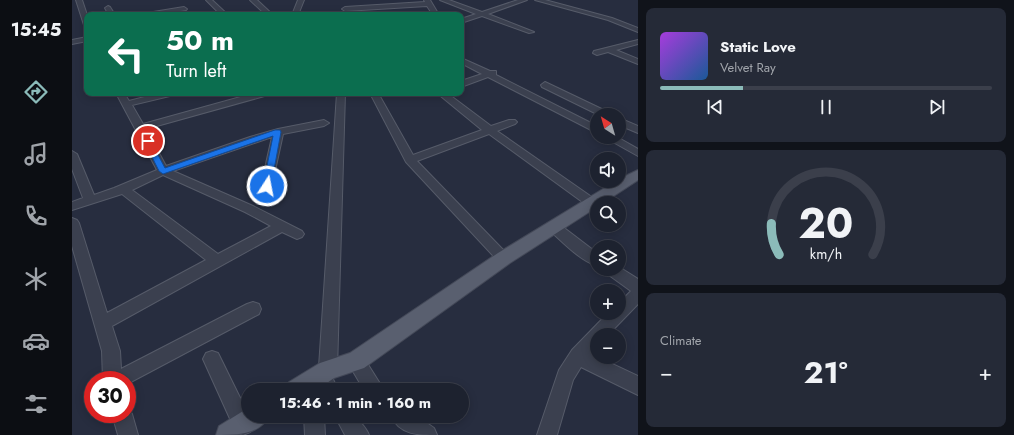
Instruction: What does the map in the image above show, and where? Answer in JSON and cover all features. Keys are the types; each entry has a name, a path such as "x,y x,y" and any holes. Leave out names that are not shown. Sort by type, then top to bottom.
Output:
{"main road":[{"path":"603,196 638,174"},
{"path":"314,383 356,361 504,258 590,204"}],"street":[{"path":"79,0 84,16"},
{"path":"209,0 222,12"},
{"path":"253,0 267,12"},
{"path":"296,12 301,0"},
{"path":"345,0 345,12 428,2 434,12"},
{"path":"443,0 531,32"},
{"path":"455,0 468,3"},
{"path":"464,20 524,0"},
{"path":"538,0 610,18 638,30"},
{"path":"161,12 182,7 187,12"},
{"path":"108,8 110,12"},
{"path":"72,42 84,40"},
{"path":"597,53 638,42"},
{"path":"609,50 638,62"},
{"path":"464,61 494,73 590,126"},
{"path":"464,83 494,73"},
{"path":"545,85 593,108"},
{"path":"122,96 155,154 163,171 249,209 297,234"},
{"path":"126,104 159,96"},
{"path":"140,128 254,96"},
{"path":"314,383 341,96"},
{"path":"376,96 410,160 504,258"},
{"path":"445,96 590,202"},
{"path":"410,160 512,122"},
{"path":"72,206 123,189 163,171 278,132 324,123"},
{"path":"626,124 638,130"},
{"path":"267,186 278,132"},
{"path":"622,144 638,153"},
{"path":"72,154 77,179 90,200"},
{"path":"123,189 217,261"},
{"path":"72,223 112,351 112,371"},
{"path":"103,323 282,226"},
{"path":"554,227 590,255"},
{"path":"622,276 638,287"},
{"path":"626,306 638,294"},
{"path":"134,371 253,309"},
{"path":"604,328 612,320"},
{"path":"547,435 565,376 578,356 590,343"},
{"path":"578,356 638,386"},
{"path":"212,358 243,425"},
{"path":"356,361 370,383"},
{"path":"125,423 128,435"},
{"path":"314,423 315,435"},
{"path":"349,423 353,430 359,435"},
{"path":"411,423 427,435"}],"route":[{"path":"148,141 163,171 278,132 267,186"}]}
